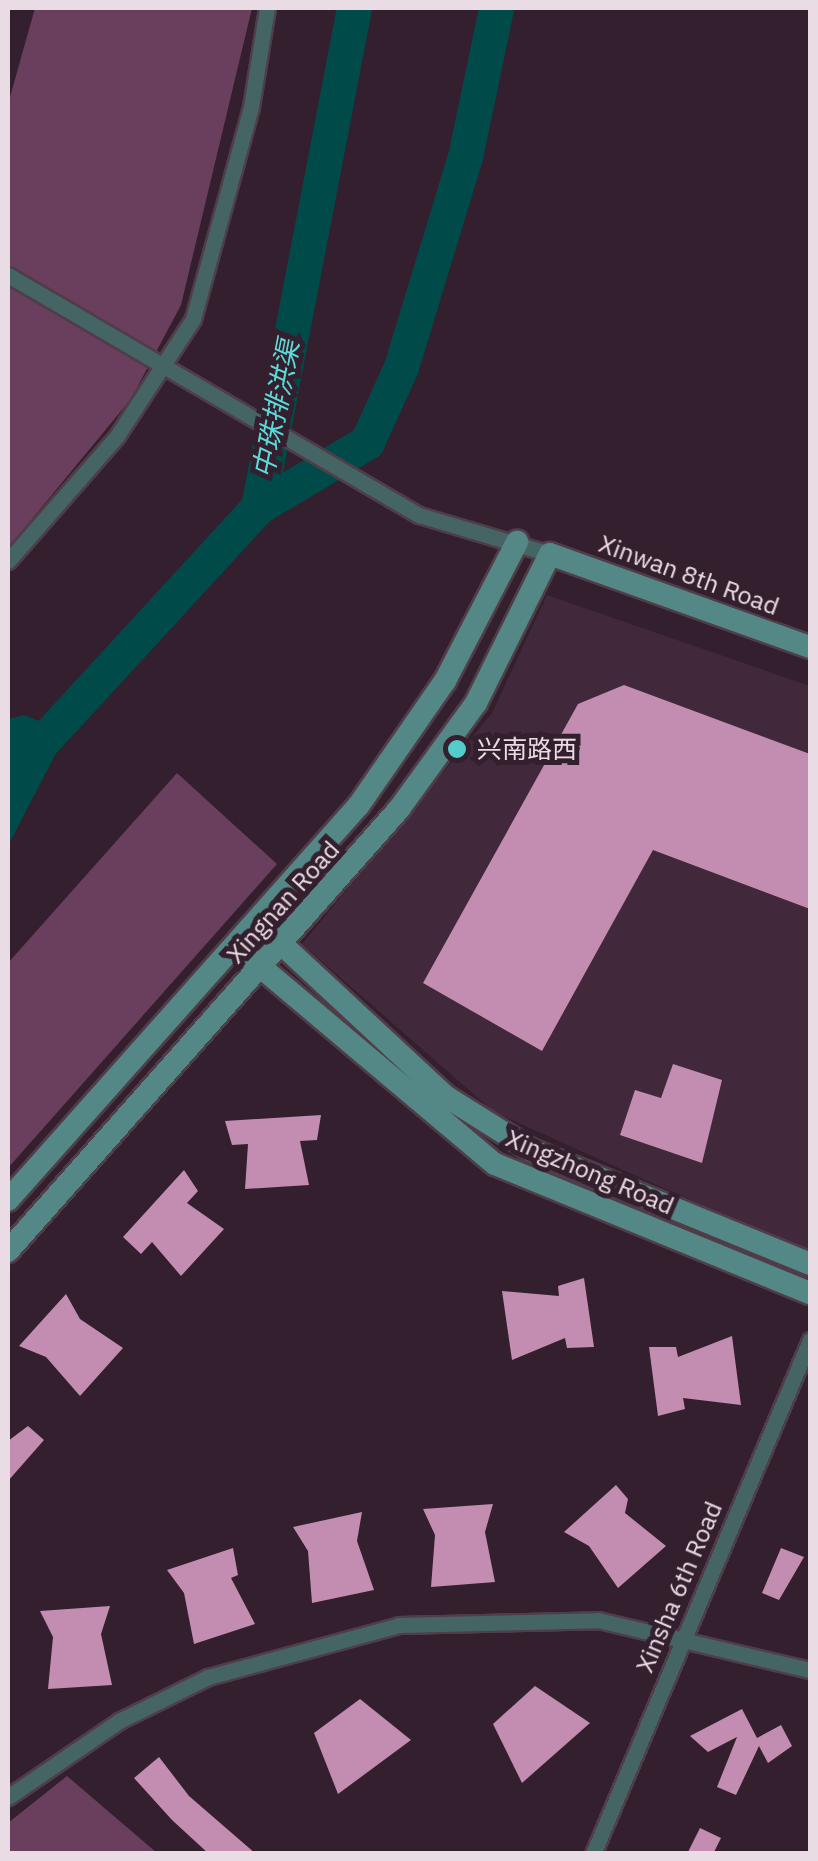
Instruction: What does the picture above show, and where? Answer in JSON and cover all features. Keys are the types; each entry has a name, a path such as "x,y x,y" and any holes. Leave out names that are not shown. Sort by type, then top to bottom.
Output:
{"street":[{"path":"8,561 170,366 193,319 251,107 267,8"},
{"path":"8,276 170,366 419,514 550,554"},
{"name":"Xingnan Road","path":"8,1200 258,922 418,724 517,542"},
{"name":"Xingnan Road","path":"8,1250 282,945 476,702 550,554"},
{"name":"Xinwan 8th Road","path":"550,554 810,648"},
{"name":"Xingzhong Road","path":"258,922 445,1096 530,1150 810,1264"},
{"name":"Xingzhong Road","path":"236,946 495,1164 810,1293"},
{"name":"Xinsha 6th Road","path":"593,1854 810,1340"},
{"path":"8,1797 119,1721 302,1645 498,1616 687,1634 810,1670"}],"shaded area":[{"path":"35,8 252,8 181,305 131,399 8,548 8,104"},
{"path":"547,595 810,686 810,1254 494,1112 302,944 492,713"},
{"path":"24,715 54,727 55,755 8,846 8,719"},
{"path":"177,773 277,864 8,1168 8,963"},
{"path":"67,1776 157,1853 8,1853 8,1823"}],"building":[{"path":"624,685 810,754 810,909 653,850 542,1051 423,983 578,704"},
{"path":"673,1064 722,1080 702,1163 620,1135 635,1090 661,1098"},
{"path":"321,1115 317,1140 300,1141 309,1185 245,1189 248,1144 232,1145 225,1121"},
{"path":"184,1170 198,1191 187,1203 224,1229 181,1276 152,1242 141,1254 123,1237"},
{"path":"584,1278 594,1347 567,1348 565,1338 512,1360 502,1291 559,1296 558,1286"},
{"path":"66,1294 80,1319 123,1348 80,1396 46,1357 19,1346"},
{"path":"732,1336 741,1405 683,1398 685,1409 658,1416 649,1347 676,1347 678,1357"},
{"path":"28,1426 44,1440 8,1481 8,1441"},
{"path":"616,1485 628,1499 625,1513 666,1546 618,1588 589,1546 564,1532"},
{"path":"493,1504 485,1532 495,1582 431,1587 435,1535 423,1509"},
{"path":"362,1512 357,1541 374,1590 312,1603 308,1551 293,1527"},
{"path":"233,1548 238,1575 231,1578 255,1624 194,1644 184,1593 167,1570"},
{"path":"781,1548 804,1557 779,1600 762,1593"},
{"path":"110,1606 101,1634 112,1685 48,1689 53,1637 40,1611"},
{"path":"535,1686 590,1723 522,1783 493,1724"},
{"path":"360,1699 411,1740 338,1794 314,1733"},
{"path":"742,1709 757,1738 781,1725 792,1746 768,1763 759,1746 736,1795 717,1787 737,1737 708,1752 690,1736"},
{"path":"159,1757 189,1796 256,1854 209,1854 172,1820 134,1778"},
{"path":"700,1828 721,1838 713,1854 687,1854"}],"waterway":[{"name":"中珠排洪渠","path":"8,779 258,507 354,8"},
{"path":"258,507 367,442 401,367 465,157 496,8"}],"place":[{"name":"兴南路西","path":"457,749"}]}
